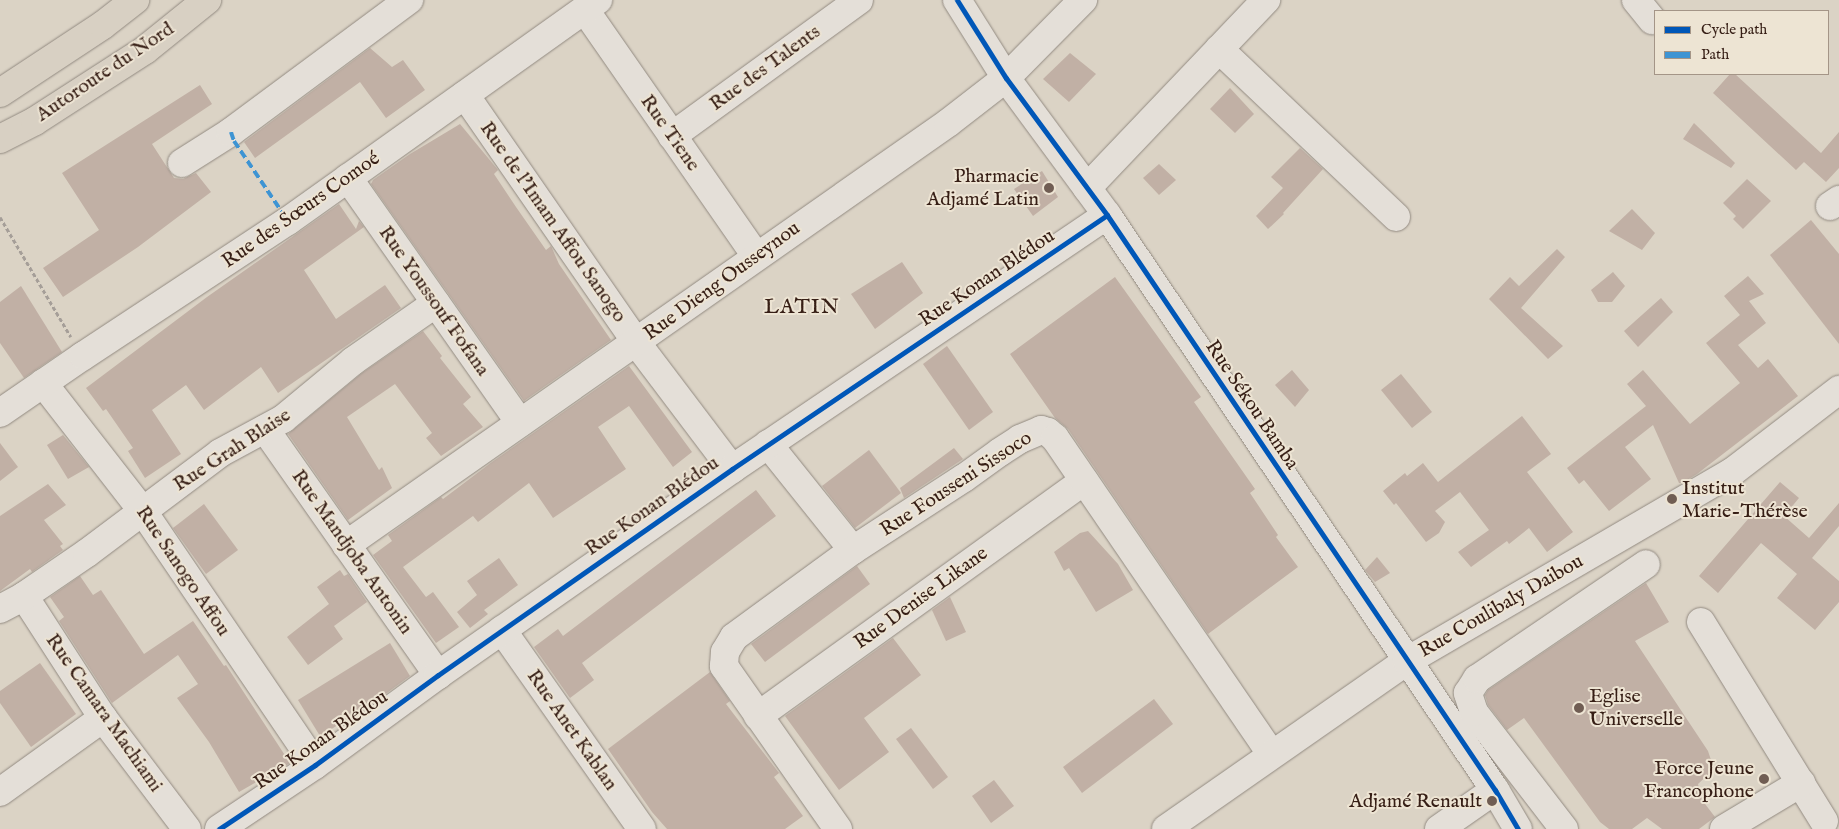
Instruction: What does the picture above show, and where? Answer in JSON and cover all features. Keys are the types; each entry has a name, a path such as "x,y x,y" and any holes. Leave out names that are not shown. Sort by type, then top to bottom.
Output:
{"highway":[{"name":"Autoroute du Nord","path":"0,93 103,25 135,0"},
{"name":"Autoroute du Nord","path":"0,139 35,121 145,50 207,0"}],"street":[{"path":"182,163 231,132 409,0"},
{"name":"Rue des Talents","path":"672,136 858,0"},
{"name":"Rue Sékou Bamba","path":"957,0 1006,78 1107,215 1406,661 1495,790 1518,829"},
{"name":"Rue Dieng Ousseynou","path":"346,545 948,123 1006,78 1084,0"},
{"path":"1088,188 1266,0"},
{"name":"Rue Tiene","path":"591,5 672,136 756,256"},
{"name":"Rue des Sœurs Comoé","path":"0,414 82,356 288,221 591,5"},
{"path":"1219,49 1396,217"},
{"name":"Rue de l'Imam Affou Sanogo","path":"465,95 636,342 732,469"},
{"name":"Rue Youssouf Fofana","path":"348,178 520,423"},
{"name":"Rue Konan Blédou","path":"219,829 315,765 438,675 768,444 1107,215"},
{"name":"Rue Grah Blaise","path":"0,609 24,596 87,553 220,453 283,419 353,362 436,303"},
{"name":"Rue Sanogo Affou","path":"43,383 142,510 315,765"},
{"name":"Rue Coulibaly Daibou","path":"1166,829 1406,661 1732,472 1839,390"},
{"name":"Rue Mandjoba Antonin","path":"265,429 438,675"},
{"name":"Rue Fousseni Sissoco","path":"838,829 724,666 726,652 734,637 853,550 1020,439 1041,430 1055,438 1271,754"},
{"path":"768,444 853,550"},
{"name":"Rue Denise Likane","path":"758,716 1084,481"},
{"path":"1564,829 1474,712 1468,693 1477,679 1646,564"},
{"name":"Rue Camara Machiami","path":"24,596 103,718 187,829"},
{"path":"1701,622 1825,821"},
{"name":"Rue Anet Kablan","path":"502,630 642,829"},
{"path":"0,792 103,718"},
{"path":"1724,829 1801,783"},
{"path":"1439,829 1495,790"}],"path":[{"path":"0,217 82,356"}],"building":[{"path":"370,48 392,67 403,60 425,90 386,118 360,82 255,158 244,142"},
{"path":"1070,53 1096,74 1069,102 1043,79"},
{"path":"1729,75 1736,75 1821,153 1839,132 1839,168 1826,182 1804,162 1796,170 1713,93"},
{"path":"200,85 212,104 152,144 174,178 183,179 196,173 211,192 138,247 63,297 43,268 99,230 62,173"},
{"path":"1230,88 1254,114 1235,133 1210,109"},
{"path":"1694,123 1735,163 1731,168 1683,139"},
{"path":"460,124 498,170 494,174 546,250 551,246 559,264 611,340 524,401 371,184 373,180 410,154"},
{"path":"1300,148 1323,169 1284,214 1268,229 1256,216 1283,188 1271,177"},
{"path":"1159,164 1176,180 1159,195 1143,178"},
{"path":"1042,171 1058,197 1033,216 1014,189"},
{"path":"1747,179 1771,201 1743,229 1733,219 1736,216 1723,203"},
{"path":"339,204 356,229 359,221 364,227 304,270 336,319 385,285 401,308 278,393 261,367 204,410 186,385 152,410 181,454 145,478 128,451 133,448 106,409 103,411 86,388 207,297"},
{"path":"1632,209 1655,233 1642,250 1609,231"},
{"path":"1811,220 1839,254 1839,344 1770,255"},
{"path":"1557,249 1565,257 1521,308 1563,346 1548,359 1489,299 1510,277 1519,286"},
{"path":"902,262 923,293 875,329 851,294"},
{"path":"1613,272 1625,286 1612,302 1598,302 1591,290"},
{"path":"1748,276 1764,294 1749,301 1766,323 1738,345 1758,368 1768,359 1798,396 1697,474 1682,483 1679,483 1653,425 1625,447 1651,479 1609,511 1584,480 1579,484 1567,468 1646,406 1627,384 1643,370 1690,424 1740,383 1706,343 1740,315 1724,296"},
{"path":"1115,277 1201,397 1194,402 1255,489 1250,493 1278,535 1276,537 1298,567 1208,634 1068,429 1055,418 1010,354"},
{"path":"21,286 62,352 24,378 0,343 0,302"},
{"path":"1661,298 1673,312 1638,347 1624,331"},
{"path":"423,331 442,356 440,358 471,397 463,404 483,427 441,456 426,438 432,433 395,384 347,417 379,470 382,467 392,488 348,520 288,434 362,373"},
{"path":"947,346 993,412 969,430 923,364"},
{"path":"629,366 692,452 673,467 629,406 598,427 626,469 553,518 529,483 478,522 473,516 403,567 426,597 433,592 459,627 436,643 373,555 392,541 388,535 441,497 443,499 492,462"},
{"path":"1292,370 1309,390 1295,407 1275,385"},
{"path":"1401,374 1432,412 1412,428 1381,390"},
{"path":"1522,416 1551,454 1527,472 1573,532 1547,552 1529,528 1509,544 1507,541 1471,567 1458,552 1489,530 1460,492 1435,511 1445,522 1439,533 1426,542 1396,503 1394,505 1383,491 1405,473 1407,476 1423,463 1438,482"},
{"path":"63,435 89,467 68,479 47,445"},
{"path":"0,443 18,467 0,481"},
{"path":"954,448 963,459 904,498 900,488"},
{"path":"869,450 901,493 855,528 822,486"},
{"path":"1780,482 1799,498 1784,516 1809,538 1839,503 1839,526 1812,558 1839,581 1839,602 1815,630 1777,598 1797,574 1761,543 1718,593 1699,576"},
{"path":"48,484 66,505 44,520 63,544 60,546 63,550 32,572 30,569 0,591 0,516"},
{"path":"756,490 776,516 582,663 594,680 570,698 534,647 558,629 563,636"},
{"path":"204,504 238,550 206,574 173,528"},
{"path":"1088,531 1118,564 1133,590 1096,612 1069,568 1064,571 1054,552 1080,533"},
{"path":"1377,557 1390,573 1375,582 1365,570"},
{"path":"499,558 518,585 484,610 488,614 470,628 457,612 477,595 467,581"},
{"path":"857,566 870,584 765,662 751,644"},
{"path":"340,570 344,576 348,574 367,602 334,626 343,639 308,665 287,637 329,604 317,587"},
{"path":"80,576 93,595 101,590 144,654 193,621 224,666 226,665 290,763 239,792 209,742 177,698 198,684 178,655 112,703 59,621 64,617 50,597"},
{"name":"Eglise Universelle","path":"1646,583 1669,622 1635,641 1708,751 1714,769 1698,784 1702,800 1715,817 1699,829 1662,829 1647,818 1632,829 1609,829 1600,822 1524,718 1507,730 1488,705 1485,695 1488,690"},
{"path":"950,597 966,632 946,641 932,610"},
{"path":"893,638 921,675 864,718 889,752 839,790 785,716"},
{"path":"390,643 410,676 369,706 320,736 298,700"},
{"path":"40,663 76,714 31,747 0,703 0,691"},
{"path":"710,672 730,701 726,704 779,773 774,777 803,816 785,829 667,829 652,812 608,749"},
{"path":"1154,699 1173,724 1082,793 1063,767"},
{"path":"911,728 948,777 933,789 896,739"},
{"path":"994,780 1014,806 991,823 972,796"}],"marked path":[{"path":"231,132 234,141 288,221"}],"cycle path":[{"path":"957,0 1006,78 1107,215 1495,790 1518,829"},
{"path":"219,829 315,765 438,675 732,469 1107,215"}],"place":[{"name":"Pharmacie Adjamé Latin","path":"1049,188"},
{"name":"Institut Marie-Thérèse","path":"1672,499"},
{"name":"Eglise Universelle","path":"1579,708"},
{"name":"Force Jeune Francophone","path":"1764,779"},
{"name":"Adjamé Renault","path":"1492,801"}],"district":[{"name":"LATIN","path":"802,308"}]}
